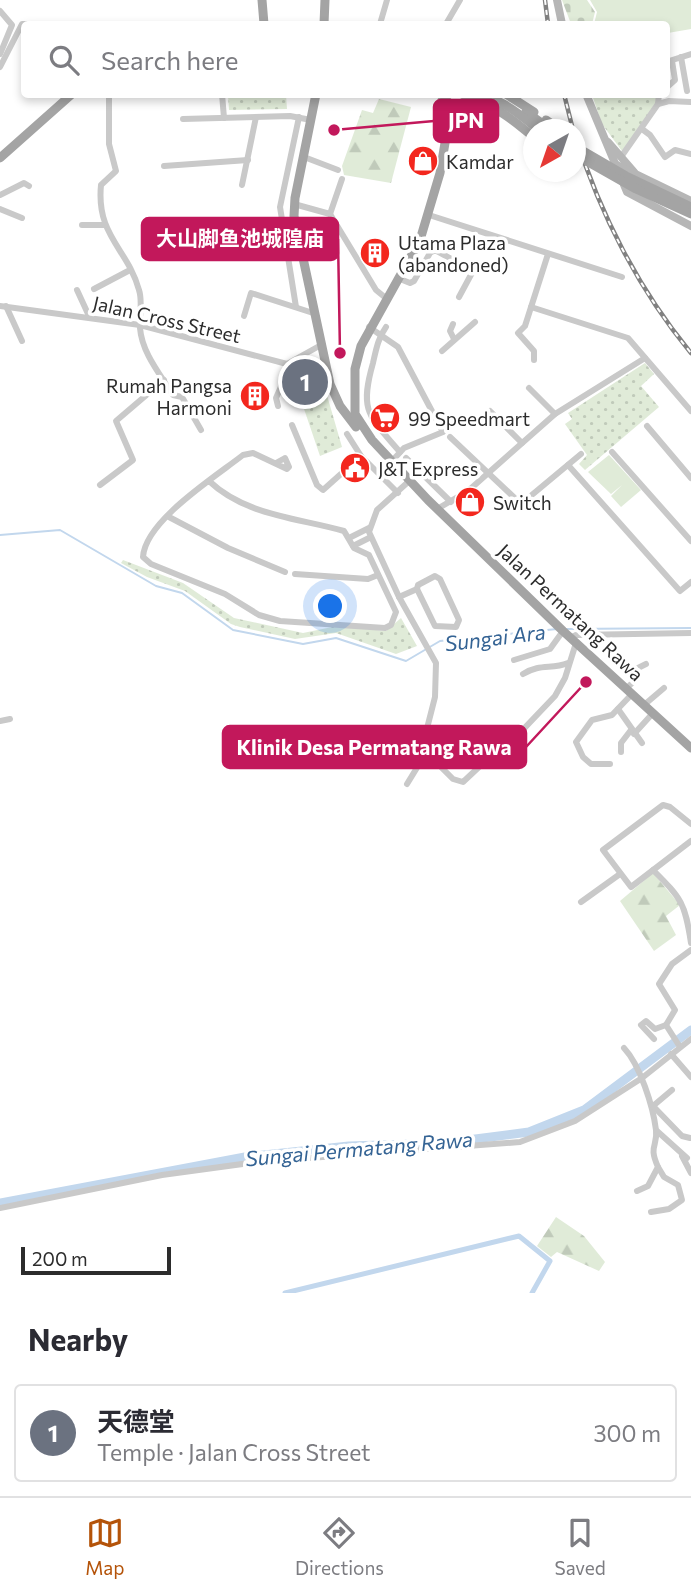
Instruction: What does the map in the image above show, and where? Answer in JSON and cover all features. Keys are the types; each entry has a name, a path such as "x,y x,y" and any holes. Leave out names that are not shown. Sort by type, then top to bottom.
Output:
{"main road":[{"path":"324,21 325,0"},
{"path":"259,21 262,3"},
{"path":"262,3 264,21"},
{"path":"0,158 68,98"},
{"path":"294,205 315,98"},
{"path":"443,98 451,108 447,142"},
{"path":"328,379 338,389 344,389 355,369 369,327 418,246 457,114 466,100 483,98"},
{"path":"494,98 525,119"},
{"path":"496,98 511,102 535,119"},
{"path":"512,98 544,119"},
{"path":"457,114 468,105 488,106 523,130"},
{"path":"586,153 625,176 691,206"},
{"path":"586,161 636,189 691,214"},
{"name":"Jalan Permatang Rawa","path":"294,205 313,313 328,379 338,403 350,410 405,478 554,622 691,748"},
{"path":"350,410 355,369"},
{"name":"Jalan Permatang Rawa","path":"350,410 405,478"}],"street":[{"path":"381,21 387,0"},
{"path":"448,21 460,0"},
{"path":"557,0 561,21"},
{"path":"0,11 12,21 0,54"},
{"path":"0,67 21,26"},
{"path":"670,61 691,54"},
{"path":"681,57 687,91"},
{"path":"670,64 675,76 670,86"},
{"path":"109,98 107,130 116,171 101,185 99,200 105,225 139,290 144,348 173,395 182,397 201,430"},
{"path":"222,98 224,118"},
{"path":"588,98 629,195 691,226"},
{"path":"621,157 659,104 659,98"},
{"path":"659,104 691,102"},
{"path":"242,185 257,117"},
{"path":"183,119 299,117 311,120"},
{"path":"296,307 283,233 281,199 299,117"},
{"path":"642,129 650,135 655,147 665,157 675,150 691,154"},
{"path":"602,134 637,175"},
{"path":"304,156 338,170"},
{"path":"164,166 248,160"},
{"path":"615,164 691,201"},
{"path":"330,214 342,179"},
{"path":"0,195 24,183 29,186"},
{"path":"294,205 330,214 376,290 387,299"},
{"path":"0,209 22,218"},
{"path":"429,215 622,277"},
{"path":"82,225 105,225"},
{"path":"400,279 410,283 414,281 430,253 435,250 473,271 458,297"},
{"path":"534,360 534,351 518,333 524,326 548,254"},
{"path":"94,289 130,270"},
{"path":"77,290 89,316"},
{"path":"244,316 251,293 313,313"},
{"path":"3,306 22,341"},
{"name":"Jalan Cross Street","path":"3,306 140,325 291,364"},
{"path":"531,307 628,338 691,411"},
{"path":"442,351 475,322"},
{"path":"453,324 450,331 454,340"},
{"path":"369,327 398,347 443,432 400,452 392,461"},
{"path":"386,327 380,335 365,390 366,402 372,419 400,452"},
{"path":"278,405 276,398 291,364 321,345"},
{"path":"437,509 451,502 487,474 555,414 645,358"},
{"path":"100,485 133,460 116,421 164,380"},
{"path":"529,388 555,414"},
{"path":"490,411 522,443"},
{"path":"292,425 317,485 323,490 361,456"},
{"path":"647,426 691,478"},
{"path":"347,434 361,456 398,493"},
{"path":"450,437 521,504 581,454"},
{"path":"612,452 691,541"},
{"path":"209,481 220,491 250,506 286,518 340,530 353,546 369,555 396,612 391,625 385,628 324,622 292,623 259,615 225,594 151,564 143,557 144,544 189,495 243,455 253,453 276,463"},
{"path":"406,458 451,502"},
{"path":"568,465 680,591 691,582"},
{"path":"405,478 398,493 377,510 369,528 369,538 428,651 435,658 435,697 422,744 426,753 453,779 463,782 479,767 496,757 544,709 561,687 568,663 570,637"},
{"path":"169,517 210,539 285,572"},
{"path":"349,538 369,528"},
{"path":"353,546 369,538"},
{"path":"295,574 368,579 378,575"},
{"path":"399,597 417,589 418,585 435,576 438,577 458,625 435,626 417,589"},
{"path":"514,660 550,649 576,635 691,633"},
{"path":"523,674 545,665 557,668 568,663"},
{"path":"610,764 591,764 583,757 576,741 592,720 612,715 618,709 636,678 638,668 646,664"},
{"path":"644,705 664,688"},
{"path":"618,709 642,743"},
{"path":"621,752 621,743 653,713"},
{"path":"0,721 10,719"},
{"path":"407,784 426,753"},
{"path":"691,824 670,807 663,805 604,848 629,886 691,841"},
{"path":"653,870 679,897 687,912 691,943"},
{"path":"581,902 620,874"},
{"path":"654,1039 640,1025 648,1021 655,1029 666,1025 675,1010 659,984 672,964 691,950"},
{"path":"666,1025 676,1043"},
{"path":"676,1043 691,1039"},
{"path":"0,1208 162,1175 257,1162 520,1142 575,1121 671,1054 676,1043"},
{"path":"624,1048 653,1106 657,1131 651,1152 664,1177 678,1185 682,1200 669,1209 651,1213"},
{"path":"671,1054 691,1077"},
{"path":"653,1106 672,1090"},
{"path":"653,1106 682,1136 690,1138"},
{"path":"657,1131 669,1139 685,1157 691,1173"},
{"path":"637,1191 648,1186 658,1167"}],"green space":[{"path":"562,0 587,0 595,12 593,21 570,21"},
{"path":"590,0 691,0 691,29 670,33 670,21 595,21 597,12"},
{"path":"228,98 286,98 287,109 229,110"},
{"path":"593,98 658,98 657,104 622,151 602,124"},
{"path":"379,99 411,107 391,183 344,175 342,166 362,110 373,113"},
{"path":"645,363 654,374 641,386 659,407 585,470 579,464 587,455 565,424 572,419 568,413"},
{"path":"322,378 342,447 320,456 302,403 314,394 310,387"},
{"path":"609,455 641,490 621,507 611,496 622,485 611,494 588,472"},
{"path":"123,560 183,583 234,618 303,633 337,626 386,631 401,618 417,646 396,654 336,633 295,639 240,627 231,624 185,591 147,577 121,563"},
{"path":"653,873 680,905 666,916 676,935 654,951 620,901"},
{"path":"556,1217 584,1236 605,1262 599,1271 557,1252 551,1257 537,1246"}],"waterway":[{"name":"Sungai Ara","path":"0,535 60,530 156,586 182,593 233,630 303,644 336,638 406,661 440,641 557,629"},
{"name":"Sungai Ara","path":"566,629 691,628"},
{"name":"Sungai Permatang Rawa","path":"0,1203 245,1157 349,1146 444,1143 529,1132 584,1110 691,1030"},
{"path":"285,1293 519,1236 550,1261 532,1293"}],"railway":[{"path":"545,0 548,21"},
{"path":"565,98 570,119"},
{"path":"586,166 609,223 638,277 654,304 691,353"}],"place":[{"name":"JPN","path":"334,130"},
{"name":"Kamdar","path":"423,161"},
{"name":"Utama Plaza (abandoned)","path":"375,253"},
{"name":"大山脚鱼池城隍庙","path":"340,353"},
{"name":"天德堂","path":"305,382"},
{"name":"Rumah Pangsa Harmoni","path":"255,396"},
{"name":"99 Speedmart","path":"385,418"},
{"name":"J&T Express","path":"355,468"},
{"name":"Switch","path":"470,502"},
{"name":"Klinik Desa Permatang Rawa","path":"586,682"}]}
